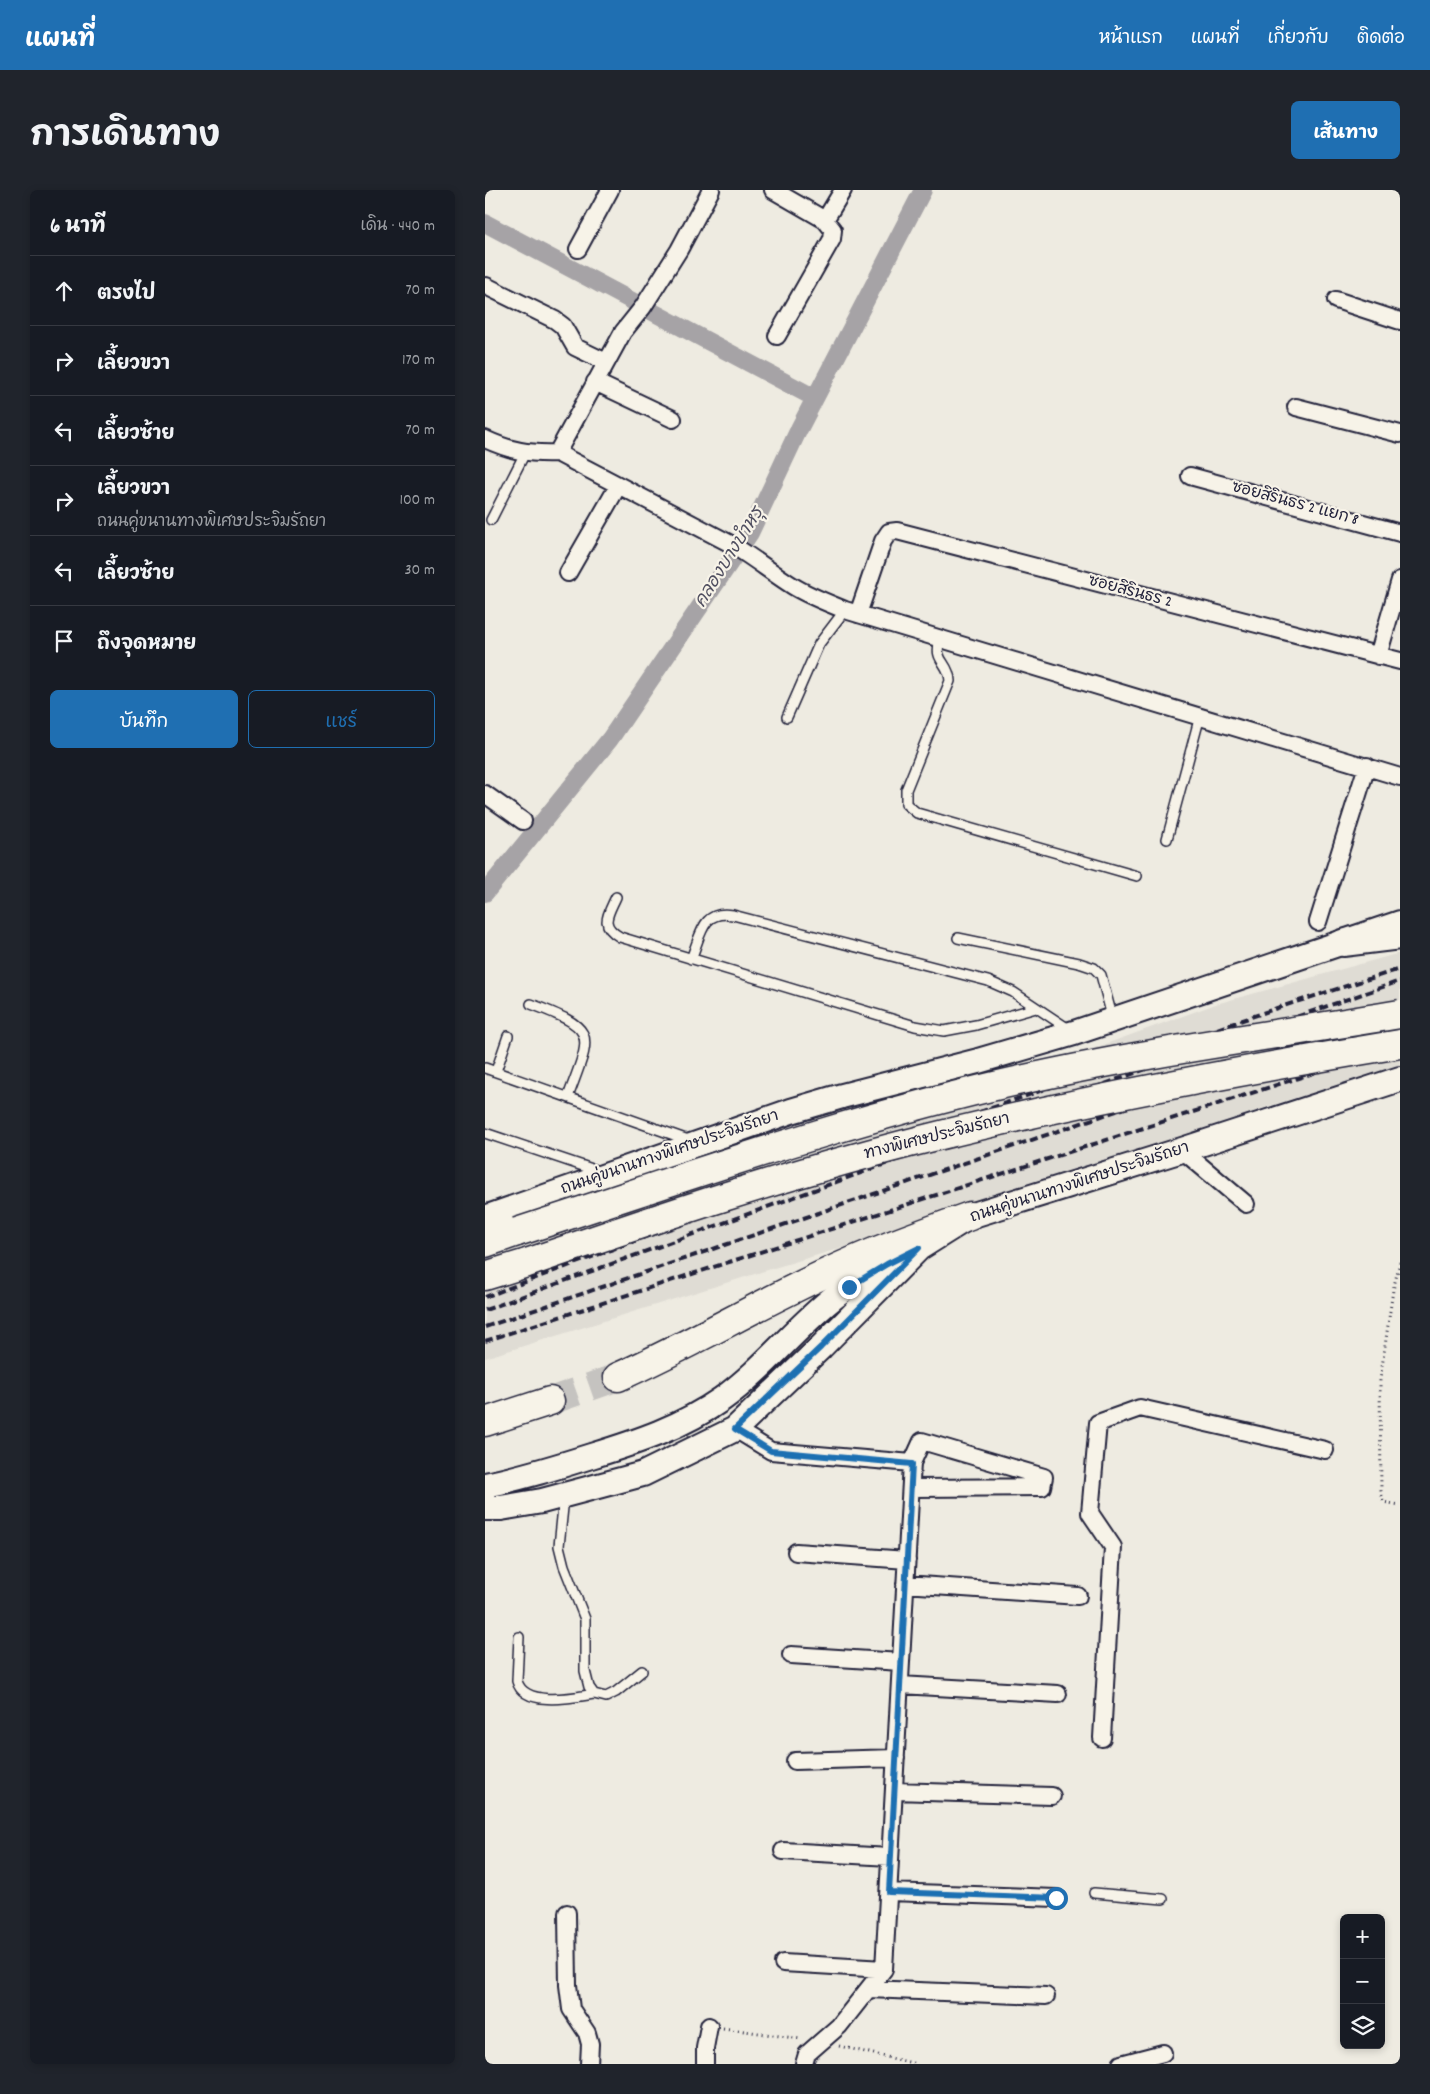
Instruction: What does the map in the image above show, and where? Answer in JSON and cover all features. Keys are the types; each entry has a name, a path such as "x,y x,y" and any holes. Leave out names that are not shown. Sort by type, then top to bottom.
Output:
{"highway":[{"name":"ทางพิเศษประจิมรัถยา","path":"485,1243 793,1142 917,1106 1021,1080 1123,1060 1400,1014"},
{"name":"ทางพิเศษประจิมรัถยา","path":"485,1276 679,1211 802,1173 928,1138 1139,1092 1400,1044"},
{"path":"618,1377 659,1359 821,1276 878,1250 970,1216"},
{"path":"485,1422 551,1401"}],"main road":[{"name":"ถนนคู่ขนานทางพิเศษประจิมรัถยา","path":"485,1218 698,1143 842,1096 978,1061 1074,1033 1400,923"},
{"path":"1343,943 1400,936"},
{"path":"485,1234 810,1128 978,1061"},
{"name":"ถนนคู่ขนานทางพิเศษประจิมรัถยา","path":"485,1508 501,1508 564,1495 643,1474 735,1429 821,1347 919,1248 970,1216 1183,1150 1400,1079"},
{"path":"485,1485 549,1470 654,1436 682,1423 722,1399 765,1362 829,1300 868,1275 919,1248"}],"street":[{"path":"578,249 610,190"},
{"path":"557,453 623,332 638,313 679,250 711,190"},
{"path":"773,190 825,220 833,230 832,239 777,336"},
{"path":"825,220 843,190"},
{"path":"486,286 555,320 563,326 575,347 606,362"},
{"path":"1336,300 1400,321"},
{"path":"595,382 673,419"},
{"path":"1296,407 1400,434"},
{"path":"485,439 525,453 557,453 751,555 792,586 852,612 939,640 1400,777"},
{"name":"ซอยสิรินธร 2 แยก 8","path":"1190,476 1400,532"},
{"path":"568,572 618,486"},
{"name":"ซอยสิรินธร 2","path":"852,612 883,541 889,532 897,531 1400,662"},
{"path":"1378,656 1400,580"},
{"path":"1318,922 1367,766"},
{"path":"485,794 523,821"},
{"path":"1183,1150 1246,1204"},
{"path":"1102,1738 1113,1546 1090,1512 1098,1423 1140,1408 1325,1450"},
{"path":"735,1429 771,1451 912,1464"},
{"path":"804,2064 807,2054 839,2026 884,1969 912,1464 922,1441 1044,1477 1042,1487 911,1488"},
{"path":"796,1552 907,1560"},
{"path":"905,1584 1078,1596"},
{"path":"791,1655 901,1662"},
{"path":"900,1685 1058,1694"},
{"path":"795,1761 896,1758"},
{"path":"894,1791 1052,1796"},
{"path":"783,1852 890,1857"},
{"path":"889,1892 1056,1898"},
{"path":"567,1913 568,1985 571,2009 587,2033 590,2044 589,2064"},
{"path":"783,1963 884,1969"},
{"path":"868,1989 1046,1996"},
{"path":"705,2064 705,2048 709,2026"},
{"path":"1121,2064 1163,2053"}],"lane":[{"path":"491,520 525,453"},
{"path":"787,717 819,644 852,612"},
{"path":"939,640 937,653 950,673 950,680 905,790 906,804 917,813 1137,876"},
{"path":"1167,839 1200,716"},
{"path":"616,897 607,919 607,926 610,932 619,938 915,1026 944,1031 977,1025 1036,1008"},
{"path":"691,959 705,925 716,914 724,913 988,981 1013,992 1074,1033"},
{"path":"958,938 1079,963 1093,968 1101,975 1113,1020"},
{"path":"531,1004 565,1018 581,1029 585,1037 586,1048 567,1097"},
{"path":"496,1072 508,1036"},
{"path":"485,1068 698,1143"},
{"path":"485,1133 609,1174"},
{"path":"564,1495 559,1546 564,1566 585,1619 585,1671 589,1687 594,1694"},
{"path":"519,1637 518,1685 532,1696 560,1699 594,1694 606,1696 617,1692 643,1671"},
{"path":"1094,1893 1163,1898"}],"path":[{"path":"1400,1262 1393,1290 1380,1381 1381,1491 1383,1502 1400,1505"}],"shaded area":[{"path":"1400,953 1400,1067 1272,1105 1029,1192 774,1268 485,1358 485,1257 780,1162 1216,1004"}],"waterway":[{"name":"คลองบางบำหรุ","path":"485,893 610,739 750,533 799,429 923,190"},
{"path":"485,223 815,398"}],"tunnel":[{"path":"550,1401 618,1377"}],"railway":[{"path":"485,1297 960,1119 1277,1008 1400,969"},
{"path":"485,1310 1154,1066 1400,981"},
{"path":"485,1327 1400,1014"},
{"path":"485,1341 1400,1045"}],"route":[{"path":"849,1287 887,1264 919,1248 821,1347 735,1429 771,1451 912,1464 889,1892 1056,1898"}]}
